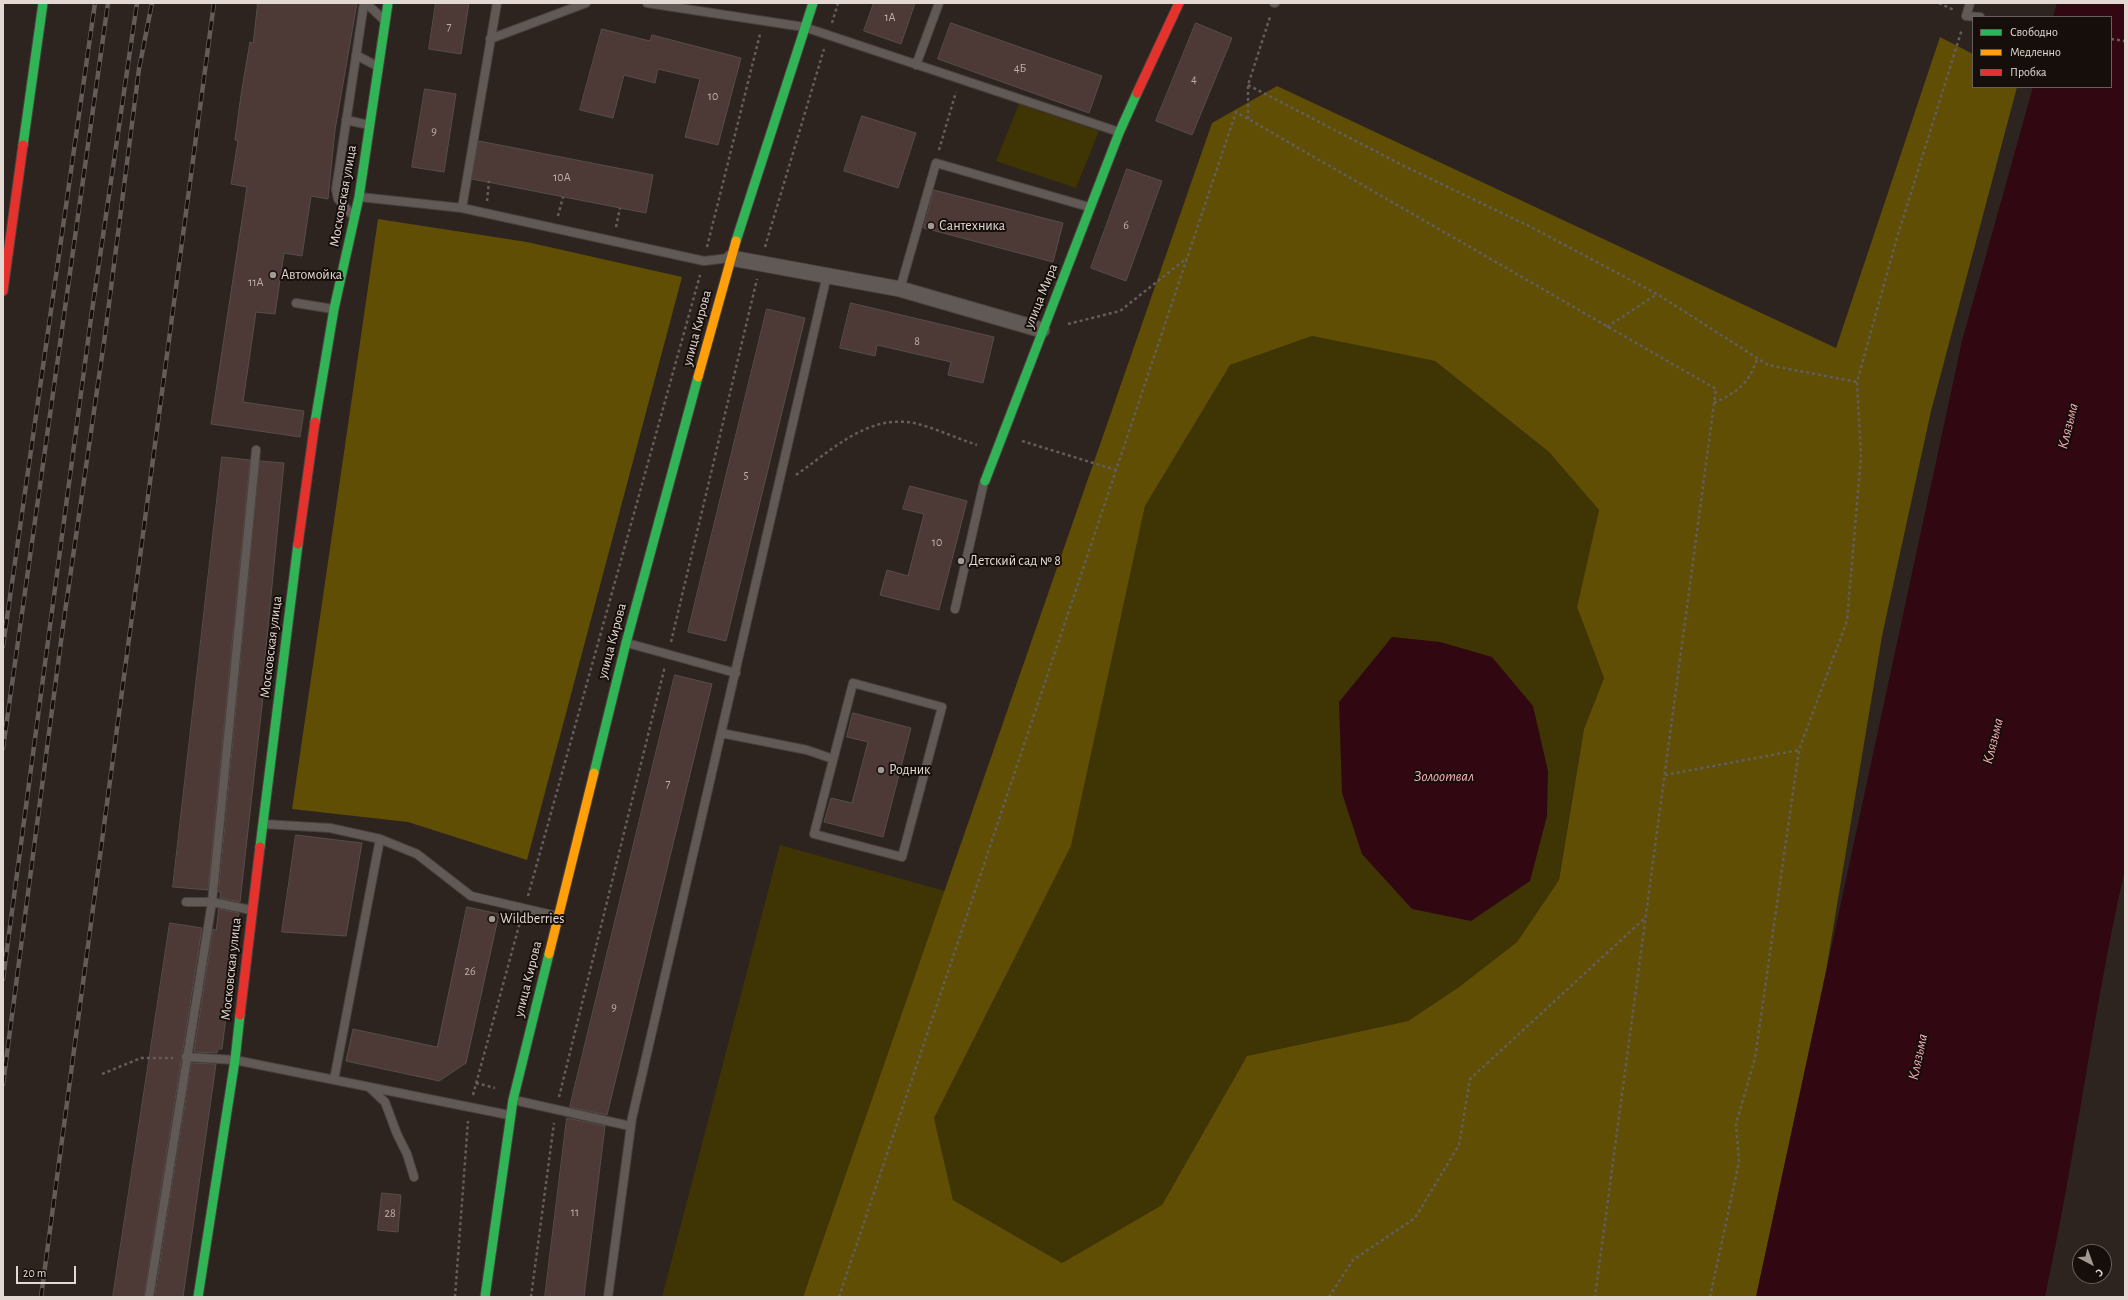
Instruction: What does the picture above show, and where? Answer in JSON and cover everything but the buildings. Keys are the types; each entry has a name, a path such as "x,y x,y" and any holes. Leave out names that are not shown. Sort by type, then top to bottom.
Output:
{"street":[{"path":"3,291 43,3"},
{"name":"Московская улица","path":"198,1297 235,1060 262,824 309,458 334,309 359,197 388,3"},
{"name":"улица Кирова","path":"485,1297 513,1100 557,916 626,643 731,258 804,27 813,3"},
{"name":"улица Мира","path":"985,481 1119,133 1179,3"},
{"path":"731,258 900,289 1042,330"}],"lane":[{"path":"365,3 385,20"},
{"path":"355,217 338,199 336,189 365,3"},
{"path":"462,208 497,3"},
{"path":"490,39 586,3"},
{"path":"647,3 804,27 1119,133"},
{"path":"916,65 939,3"},
{"path":"1970,3 1966,16 1972,16"},
{"path":"356,55 378,67"},
{"path":"346,120 370,125"},
{"path":"900,289 936,163 1091,208"},
{"path":"359,197 462,208 704,261 731,258"},
{"path":"608,1297 630,1126 827,275"},
{"path":"296,303 334,309"},
{"path":"149,1297 212,902 256,450"},
{"name":"улица Мира","path":"955,609 985,481"},
{"path":"626,643 736,673"},
{"path":"853,684 942,707 902,856 814,834 833,759 853,684"},
{"path":"721,733 807,750 833,759"},
{"path":"262,824 330,828 380,839 417,854 471,896 557,916"},
{"path":"334,1080 380,839"},
{"path":"186,902 212,902 252,910"},
{"path":"186,1058 235,1060 510,1115"},
{"path":"369,1087 385,1102 407,1154 414,1177"},
{"path":"513,1100 630,1126"}],"path":[{"path":"1248,119 1248,85 1274,3"},
{"path":"1710,1297 1739,1162 1736,1124 1756,1058 1799,750 1846,621 1862,457 1857,382 1896,241 1966,16"},
{"path":"455,1297 469,1107 704,261 763,21"},
{"path":"2112,39 2125,41"},
{"path":"936,163 959,80"},
{"path":"1248,85 1402,165 1531,227 1658,294 1768,365 1857,382"},
{"path":"839,1297 1236,112 1716,389 1595,1297"},
{"path":"486,213 489,181"},
{"path":"554,228 562,197"},
{"path":"613,241 620,208"},
{"path":"1042,330 1120,311 1188,257"},
{"path":"1607,327 1658,294"},
{"path":"1714,404 1735,394 1752,375 1757,359"},
{"path":"779,487 846,439 865,428 888,421 913,423 995,452"},
{"path":"1002,435 1116,470"},
{"path":"1665,775 1799,750"},
{"path":"1328,1297 1353,1260 1415,1218 1459,1145 1470,1079 1646,916"},
{"path":"102,1074 141,1058 186,1058"}],"shaded area":[{"path":"1940,37 1972,53 1972,88 2017,88 1931,411 1882,636 1826,971 1756,1297 803,1297 1212,123 1277,86 1836,348","holes":["1312,336 1435,361 1549,452 1599,510 1577,607 1604,678 1584,729 1559,880 1517,942 1459,987 1408,1021 1247,1056 1162,1205 1062,1263 953,1200 934,1118 1071,846 1145,506 1230,365"]},
{"path":"1019,104 1099,131 1076,188 996,161"},
{"path":"378,219 527,242 682,277 527,860 408,822 292,809"},
{"path":"1312,336 1435,361 1549,452 1599,510 1577,607 1604,678 1584,729 1559,880 1517,942 1459,987 1408,1021 1247,1056 1162,1205 1062,1263 953,1200 934,1118 1071,846 1145,506 1230,365"},
{"path":"780,845 945,891 803,1297 662,1297"}],"water":[{"name":"Клязьма","path":"2057,3 2125,3 2125,869 2103,975 2066,1190 2045,1297 1756,1297 1962,341 2033,88 2112,88 2112,16 2053,16"},
{"name":"Золоотвал","path":"1392,637 1440,642 1492,657 1533,706 1548,771 1547,816 1530,881 1471,921 1412,909 1362,854 1342,793 1339,702"}],"railway":[{"path":"3,646 95,3"},
{"path":"3,748 108,3"},
{"path":"3,979 91,318 137,3"},
{"path":"3,1084 63,626 105,335 139,69 152,3"},
{"path":"41,1297 214,3"}],"traffic: fast":[{"path":"23,145 43,3"},
{"path":"315,422 334,309 359,197 388,3"},
{"path":"736,241 813,3"},
{"path":"985,481 1119,133 1137,93"},
{"path":"594,773 626,643 698,377"},
{"path":"260,847 298,544"},
{"path":"485,1297 513,1100 549,954"},
{"path":"198,1297 235,1060 240,1015"}],"traffic: slow":[{"path":"698,377 736,241"},
{"path":"549,954 594,773"}],"traffic: jam":[{"path":"1137,93 1179,3"},
{"path":"3,291 23,145"},
{"path":"298,544 315,422"},
{"path":"240,1015 260,847"}],"place":[{"name":"Сантехника","path":"931,226"},
{"name":"Автомойка","path":"273,275"},
{"name":"Детский сад № 8","path":"961,561"},
{"name":"Родник","path":"881,770"},
{"name":"Wildberries","path":"492,919"}]}
